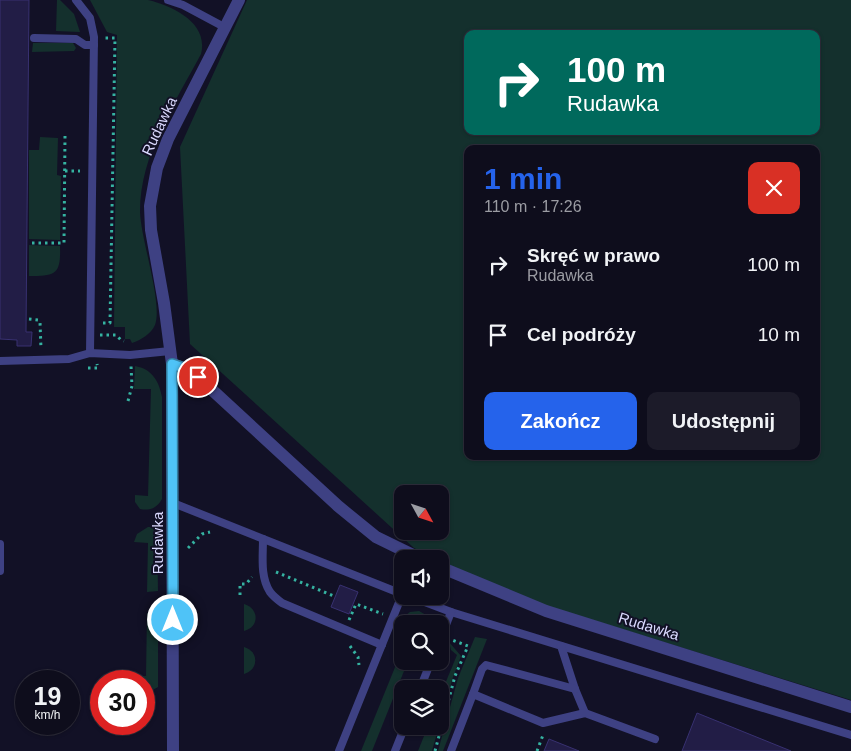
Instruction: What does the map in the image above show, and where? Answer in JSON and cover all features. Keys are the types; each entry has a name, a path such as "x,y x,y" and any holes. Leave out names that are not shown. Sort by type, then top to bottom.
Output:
{"street":[{"name":"Rudawka","path":"173,751 172,364 164,303 151,230 150,206 157,168 168,139 239,0"},
{"path":"172,364 189,370 198,377 338,506 376,537 403,550"},
{"name":"Rudawka","path":"449,571 546,611 851,707"}],"lane":[{"path":"76,0 90,18 94,30 90,353"},
{"path":"168,0 183,5 226,28"},
{"path":"34,38 76,38 85,45 94,45"},
{"path":"0,361 68,359 90,353 130,355 170,351"},
{"path":"173,503 394,591"},
{"path":"263,540 263,570 270,592 282,603 382,645"},
{"path":"0,544 0,571"},
{"path":"339,751 398,605"},
{"path":"433,605 851,735"},
{"path":"449,617 451,612"},
{"path":"561,646 585,713"},
{"path":"451,751 482,669 486,665 575,689"},
{"path":"473,694 543,723 585,713 655,740"},
{"path":"395,751 401,735"}],"path":[{"path":"32,243 64,243 65,136"},
{"path":"29,318 38,320 41,326 40,360"},
{"path":"186,550 202,534 216,531"},
{"path":"240,595 240,584 249,582 253,570 273,570 336,597"},
{"path":"435,751 455,676 468,646 449,640"}],"green space":[{"path":"57,0 60,0 74,14 80,32 56,31"},
{"path":"90,0 148,0 158,3 187,18 200,33 202,43 201,54 170,110 152,149 146,170 140,212 154,287 157,315 155,325 151,331 132,343 130,339 125,339 125,327 114,327 117,35 107,32"},
{"path":"247,0 851,0 851,700 544,605 449,565 449,550 418,550 414,548 405,540 449,540 449,485 394,485 394,530 190,344 180,147"},
{"path":"33,43 73,43 76,48 74,51 32,52"},
{"path":"40,137 58,138 57,175 61,176 60,240 29,239 29,150 39,150"},
{"path":"29,245 60,246 58,268 55,272 29,276"},
{"path":"135,366 146,370 154,377 162,397 162,499 158,505 147,510 140,509 135,502 135,495 148,496 151,389 134,389"},
{"path":"148,527 153,527 157,530 158,591 147,592 148,543 134,542 137,534"},
{"path":"244,604 253,609 256,618 253,626 244,631"},
{"path":"419,611 426,615 406,615 410,612"},
{"path":"147,613 158,613 158,687 155,689 155,670 146,670"},
{"path":"475,637 487,639 443,751 438,751 442,735 449,735 449,711 458,678"},
{"path":"449,642 461,656 449,691 449,680 447,680 457,655 451,650"},
{"path":"244,647 249,649 255,656 255,665 249,672 244,674"},
{"path":"394,670 404,670 400,680 394,680 394,696 372,751 361,751"},
{"path":"424,735 436,735 432,751 418,751"}],"building":[{"path":"0,0 29,0 26,332 32,332 31,346 17,346 17,340 0,339"},
{"path":"340,585 358,592 349,614 331,607"},
{"path":"697,713 791,751 682,751"},
{"path":"549,739 579,751 544,751"}],"route":[{"path":"173,620 172,364 189,370 198,377"}]}
